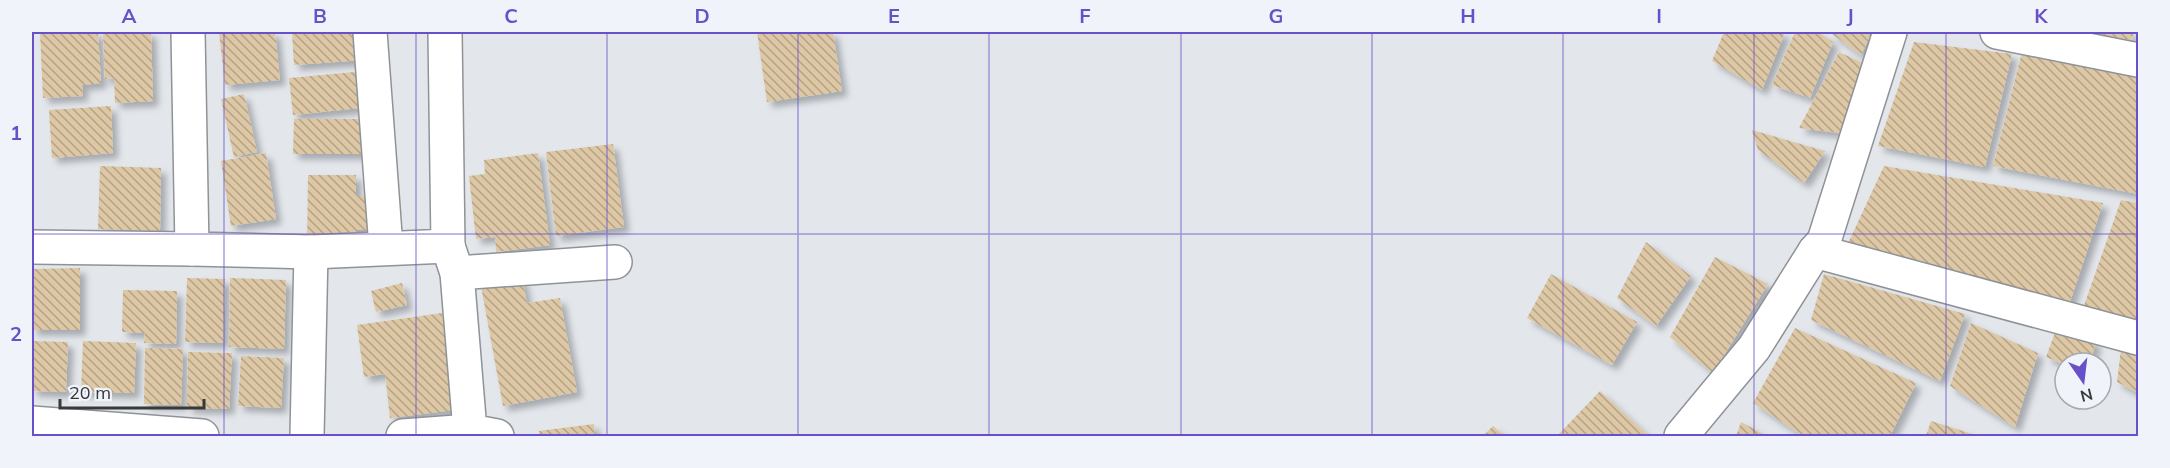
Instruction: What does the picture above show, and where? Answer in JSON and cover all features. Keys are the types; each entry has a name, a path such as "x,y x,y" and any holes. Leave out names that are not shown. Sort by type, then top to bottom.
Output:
{"street":[{"path":"188,32 192,249"},
{"path":"370,32 386,248"},
{"path":"403,436 484,434 453,260 445,32"},
{"path":"1681,436 1754,348 1815,251 1824,241 1890,32"},
{"path":"1997,32 2139,60"},
{"path":"32,247 311,252 386,248 453,260 615,262"},
{"path":"1815,251 2139,338"},
{"path":"307,436 311,252"},
{"path":"32,423 202,436"}],"building":[{"path":"40,32 98,32 101,83 82,85 83,96 43,98"},
{"path":"103,32 151,32 153,101 115,103 114,78 105,79"},
{"path":"219,32 275,32 280,80 225,85"},
{"path":"292,32 361,32 363,60 294,65"},
{"path":"757,32 833,32 842,91 767,102"},
{"path":"1724,32 1785,32 1762,90 1712,61"},
{"path":"1795,32 1818,32 1833,42 1810,98 1772,85"},
{"path":"1829,32 1872,32 1861,55"},
{"path":"2080,32 2134,32 2132,40"},
{"path":"1914,42 2012,54 1985,167 1878,146"},
{"path":"1839,52 1869,66 1846,134 1799,128"},
{"path":"2022,52 2138,77 2138,194 1993,166"},
{"path":"365,71 369,107 293,115 289,78"},
{"path":"244,94 257,152 234,157 221,99"},
{"path":"111,106 113,153 52,158 49,110"},
{"path":"294,119 366,119 366,154 293,154"},
{"path":"1752,130 1825,151 1804,183 1758,150"},
{"path":"613,144 624,227 556,236 546,152"},
{"path":"266,153 276,219 231,226 221,161"},
{"path":"538,153 550,245 496,252 495,237 476,239 469,176 485,174 484,160"},
{"path":"100,166 161,168 160,231 98,229"},
{"path":"1884,166 2103,203 2067,311 1844,252"},
{"path":"308,175 356,175 356,196 374,196 374,230 356,230 356,242 307,243"},
{"path":"2121,200 2138,203 2138,326 2081,314"},
{"path":"1646,242 1691,276 1656,326 1617,298"},
{"path":"1715,257 1768,284 1713,373 1670,337"},
{"path":"80,268 80,330 32,330 32,269"},
{"path":"1551,274 1637,322 1612,365 1527,318"},
{"path":"1824,274 1965,314 1940,381 1811,320"},
{"path":"187,278 225,279 223,343 185,342"},
{"path":"230,278 286,280 284,349 229,347"},
{"path":"522,278 527,303 560,298 577,392 503,406 481,286"},
{"path":"402,283 407,305 376,312 371,291"},
{"path":"123,290 177,291 176,344 144,343 145,333 122,332"},
{"path":"442,313 454,410 390,418 385,374 364,377 357,325"},
{"path":"1971,323 2038,353 2015,427 1950,386"},
{"path":"2057,327 2096,342 2093,351 2053,351 2053,360 2046,357"},
{"path":"1795,328 1916,383 1890,436 1803,436 1753,403"},
{"path":"32,341 68,342 66,392 32,391"},
{"path":"83,341 136,343 134,393 81,392"},
{"path":"145,348 183,349 181,405 144,404"},
{"path":"2121,349 2138,356 2138,393 2117,382"},
{"path":"188,352 232,353 229,409 187,408"},
{"path":"241,356 284,358 281,408 238,406"},
{"path":"1600,391 1649,436 1557,436"},
{"path":"1931,421 1979,436 1926,436"},
{"path":"1741,422 1767,436 1736,436"},
{"path":"594,424 595,436 540,436 539,431"},
{"path":"1493,426 1505,436 1483,436"}]}
